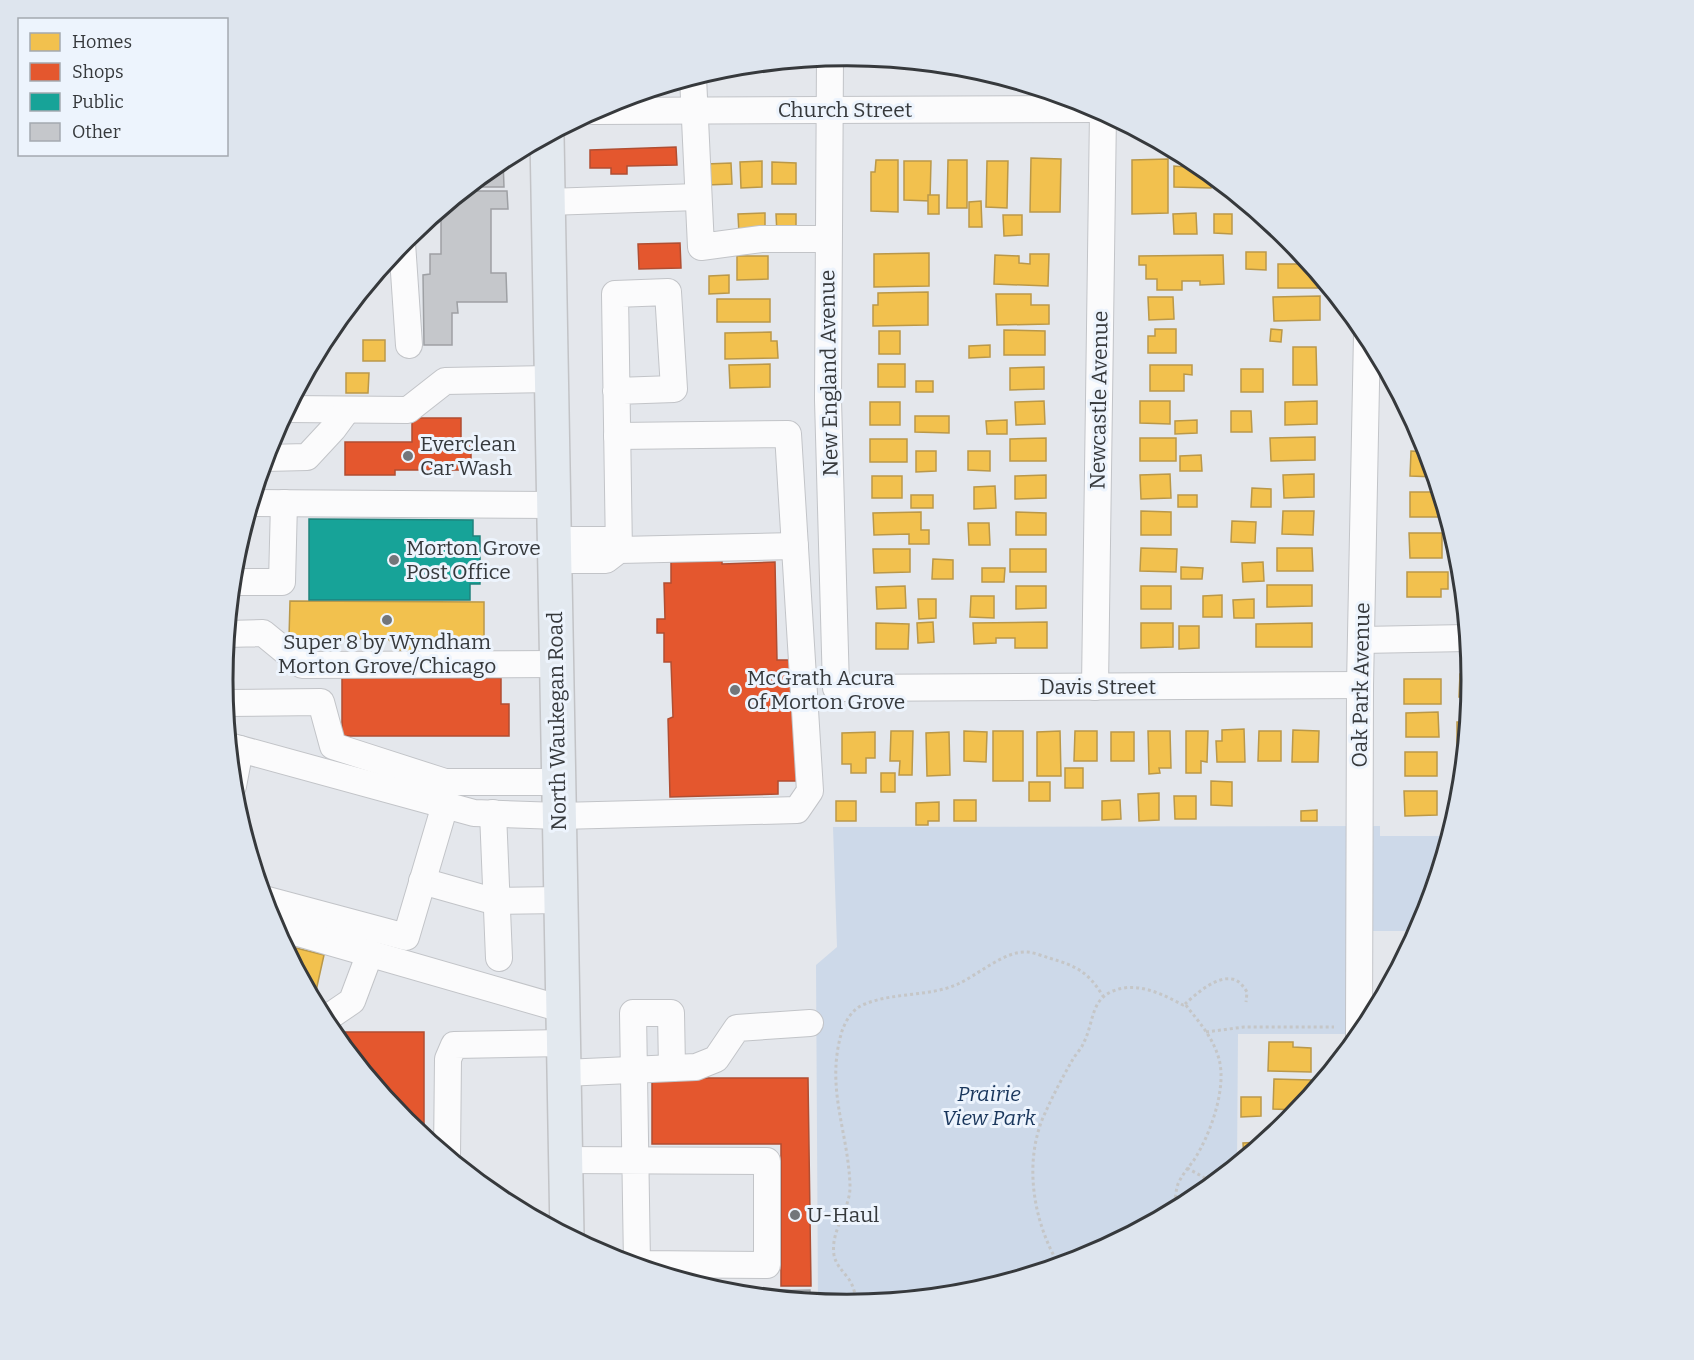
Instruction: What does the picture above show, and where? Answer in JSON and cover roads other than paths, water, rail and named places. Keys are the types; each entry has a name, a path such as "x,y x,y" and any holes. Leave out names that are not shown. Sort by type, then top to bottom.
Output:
{"main road":[{"name":"North Waukegan Road","path":"546,145 567,1227"}],"street":[{"name":"New England Avenue","path":"830,66 828,400 836,688"},
{"path":"693,86 701,247 761,239 828,239"},
{"name":"Church Street","path":"641,102 660,99 694,111 1071,109"},
{"name":"Newcastle Avenue","path":"1095,687 1103,122"},
{"path":"547,202 698,197"},
{"path":"403,256 409,345"},
{"name":"Oak Park Avenue","path":"1359,1019 1360,685 1367,353"},
{"path":"295,410 408,410 445,381 550,379"},
{"path":"616,390 619,550"},
{"path":"275,458 308,457 347,410"},
{"path":"237,747 474,813 559,816 797,810 810,791 788,434 617,436"},
{"path":"260,503 553,505"},
{"path":"241,582 282,582 284,503"},
{"path":"554,550 607,540 619,550 795,546"},
{"path":"235,634 262,633 302,664 555,664"},
{"path":"1361,640 1460,638"},
{"name":"Davis Street","path":"836,688 1360,685"},
{"path":"234,703 321,702 333,746 445,782 558,782"},
{"path":"276,903 406,937 445,805"},
{"path":"493,813 499,958"},
{"path":"423,881 497,901 560,900"},
{"path":"286,929 562,1009"},
{"path":"332,1015 352,1001 370,953"},
{"path":"637,1256 633,1013 671,1013 672,1068"},
{"path":"447,1146 448,1059 454,1045 563,1058 633,1070 696,1067 716,1059 737,1028 810,1023"},
{"path":"565,1160 767,1161 767,1265 657,1263"}],"place":[{"name":"Everclean Car Wash","path":"408,456"},
{"name":"Morton Grove Post Office","path":"394,560"},
{"name":"Super 8 by Wyndham Morton Grove/Chicago","path":"387,620"},
{"name":"McGrath Acura of Morton Grove","path":"735,690"},
{"name":"U-Haul","path":"795,1215"}],"park label":[{"name":"Prairie View Park","path":"989,1106"}]}
